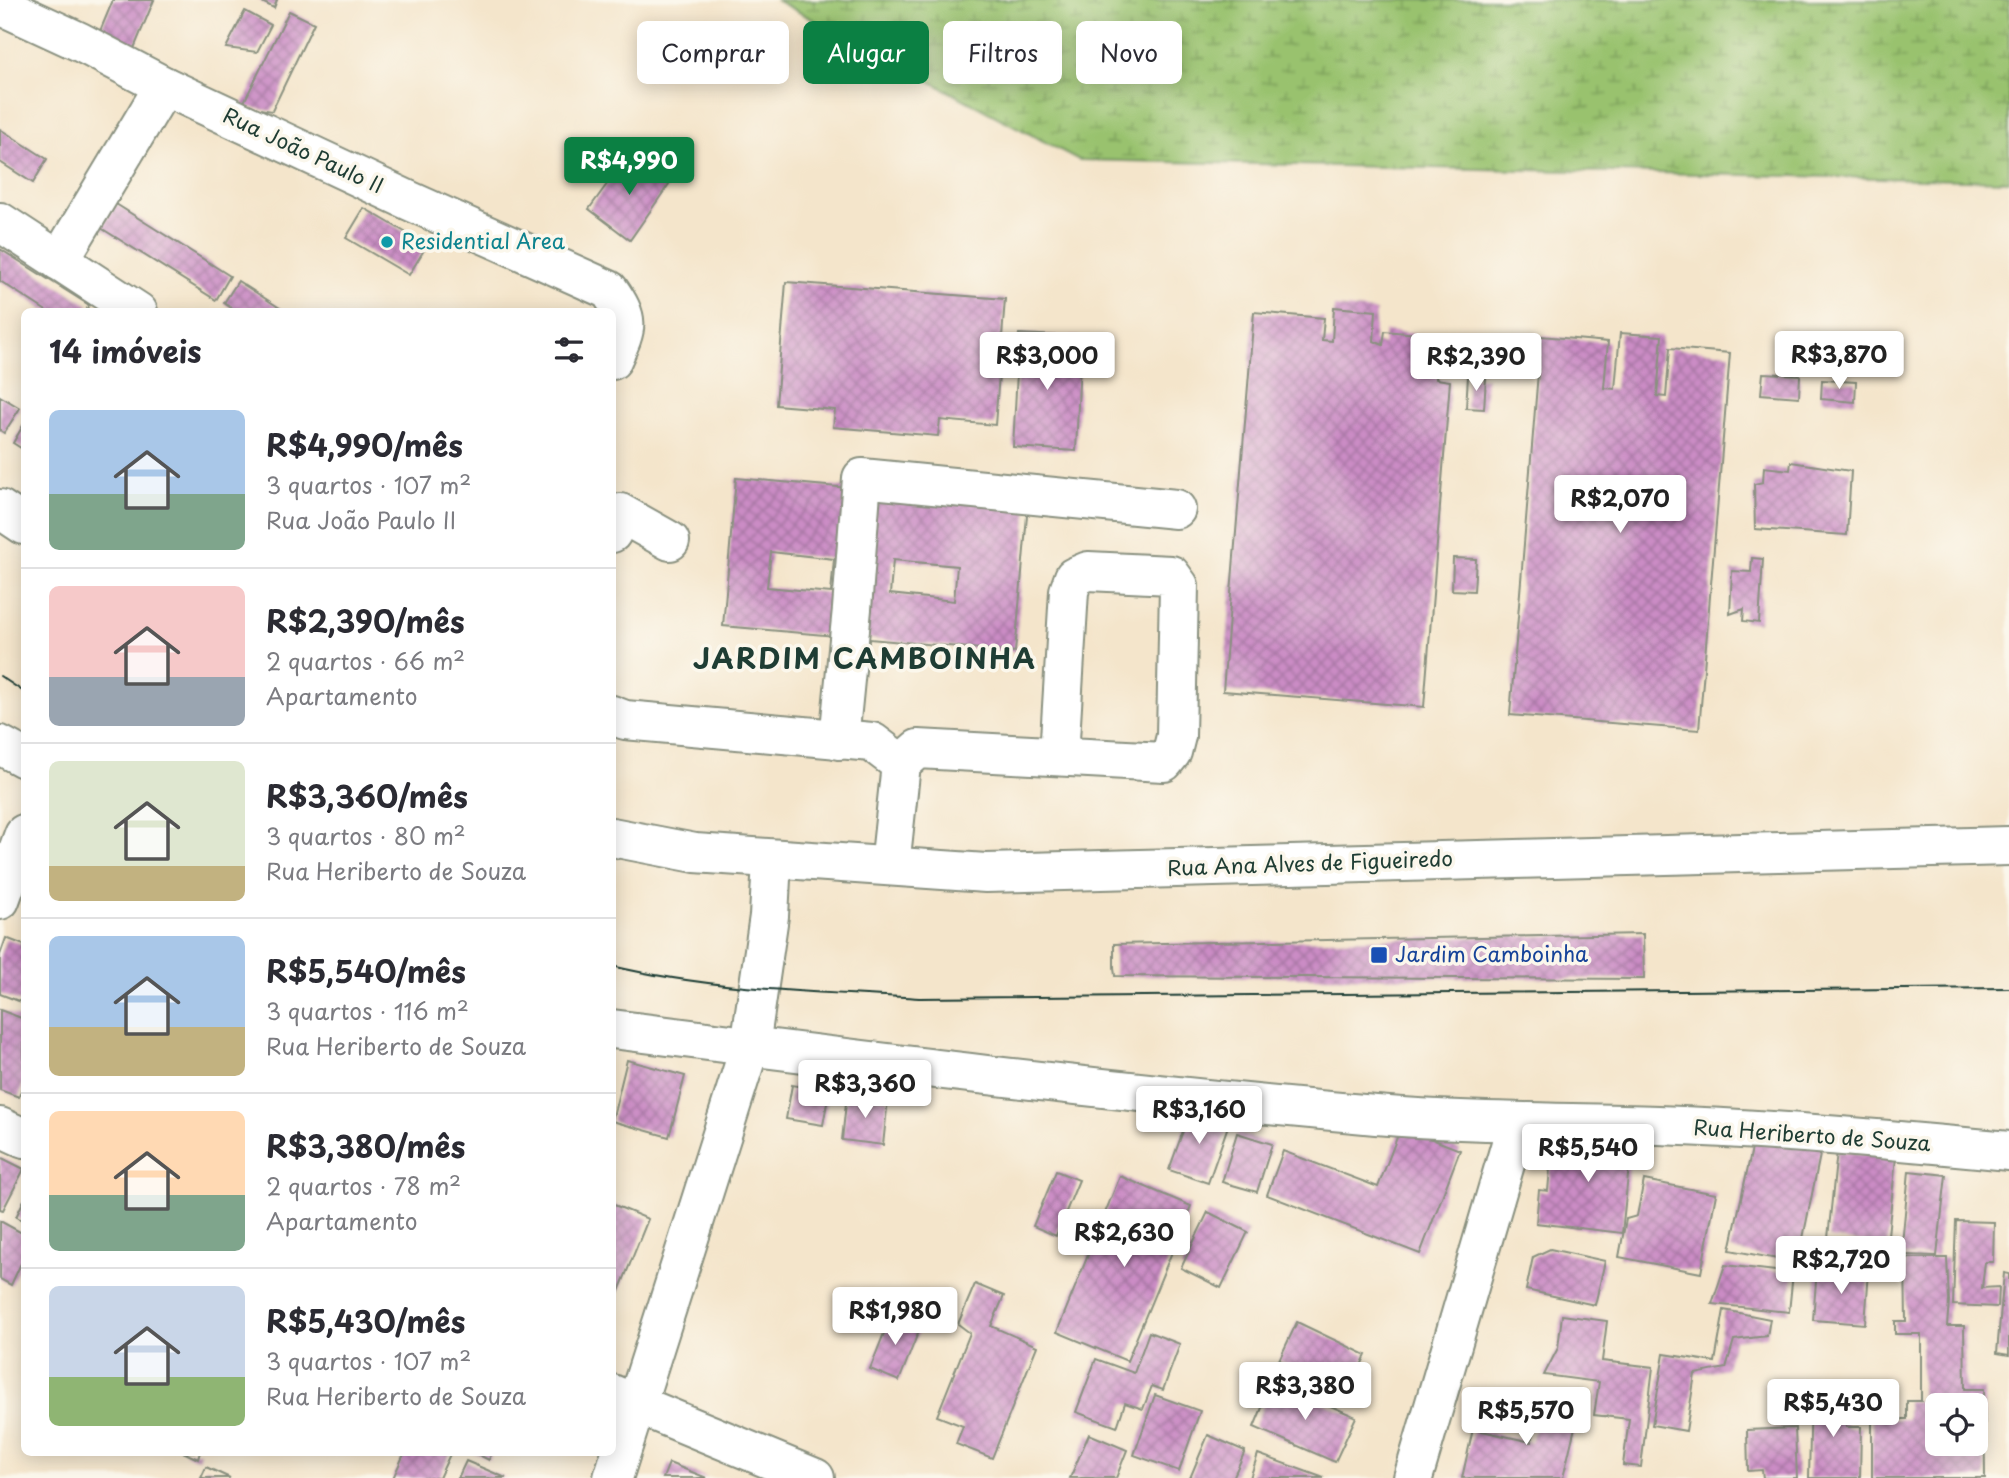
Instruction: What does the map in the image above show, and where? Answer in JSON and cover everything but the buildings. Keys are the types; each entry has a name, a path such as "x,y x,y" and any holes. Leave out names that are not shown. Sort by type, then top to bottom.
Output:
{"street":[{"name":"Rua João Paulo II","path":"0,5 80,42 164,86 609,290 624,311 625,332 616,351"},
{"path":"59,261 164,86"},
{"path":"0,222 132,308"},
{"path":"839,740 862,478 1176,509"},
{"path":"0,509 21,523"},
{"path":"616,523 620,513 670,541"},
{"path":"890,866 901,764 918,749 1164,762 1172,752 1176,736 1179,586 1171,575 1088,570 1074,576 1069,591 1059,755"},
{"path":"616,717 625,720 872,742 901,764"},
{"path":"0,745 21,756"},
{"name":"Rua Ana Alves de Figueiredo","path":"616,838 695,853 772,860 1005,873 2009,846"},
{"path":"0,900 21,842"},
{"path":"613,1478 625,1399 750,1046 769,916 772,860"},
{"name":"Rua Heriberto de Souza","path":"616,1029 1028,1079 1377,1115 1517,1123 1658,1125 1755,1130 2009,1151"},
{"path":"1413,1478 1517,1123"},
{"path":"0,1127 21,1137"},
{"path":"625,1399 815,1478"}],"green space":[{"path":"776,0 2009,0 2009,181 1079,160 929,81 929,21 816,21"}],"tram line":[{"path":"0,676 21,690"},
{"path":"616,967 726,985 919,998 2009,988"}],"place":[{"name":"Residential Area","path":"387,242"},
{"name":"Jardim Camboinha","path":"1379,955"}],"district":[{"name":"JARDIM CAMBOINHA","path":"865,659"}]}
